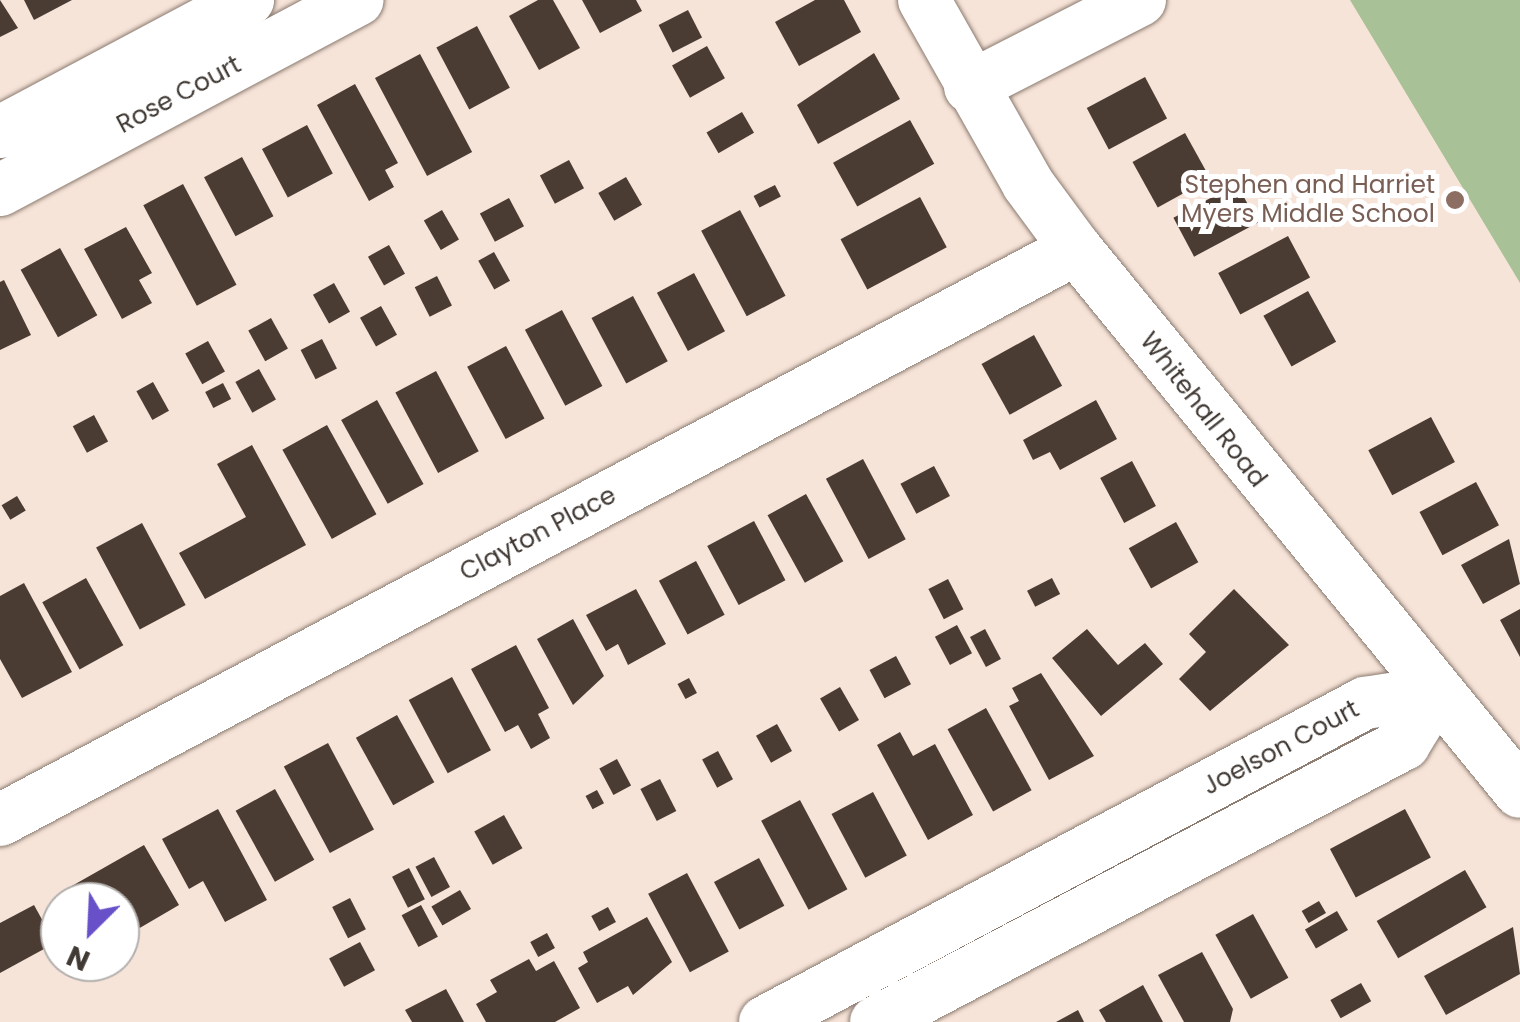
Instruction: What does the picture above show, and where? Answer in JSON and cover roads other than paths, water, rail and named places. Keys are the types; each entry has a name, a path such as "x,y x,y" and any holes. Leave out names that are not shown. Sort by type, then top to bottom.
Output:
{"street":[{"name":"Rose Court","path":"0,132 248,0"},
{"name":"Rose Court","path":"0,190 358,0"},
{"name":"Whitehall Road","path":"924,0 970,86 1076,248 1520,792"},
{"path":"970,86 1140,0"},
{"name":"Clayton Place","path":"0,820 1076,248"},
{"path":"876,1022 1404,744 1436,692"},
{"name":"Joelson Court","path":"765,1022 1365,703 1436,692"},
{"path":"1048,872 1072,918"}],"place":[{"name":"Stephen and Harriet Myers Middle School","path":"1455,200"}]}
